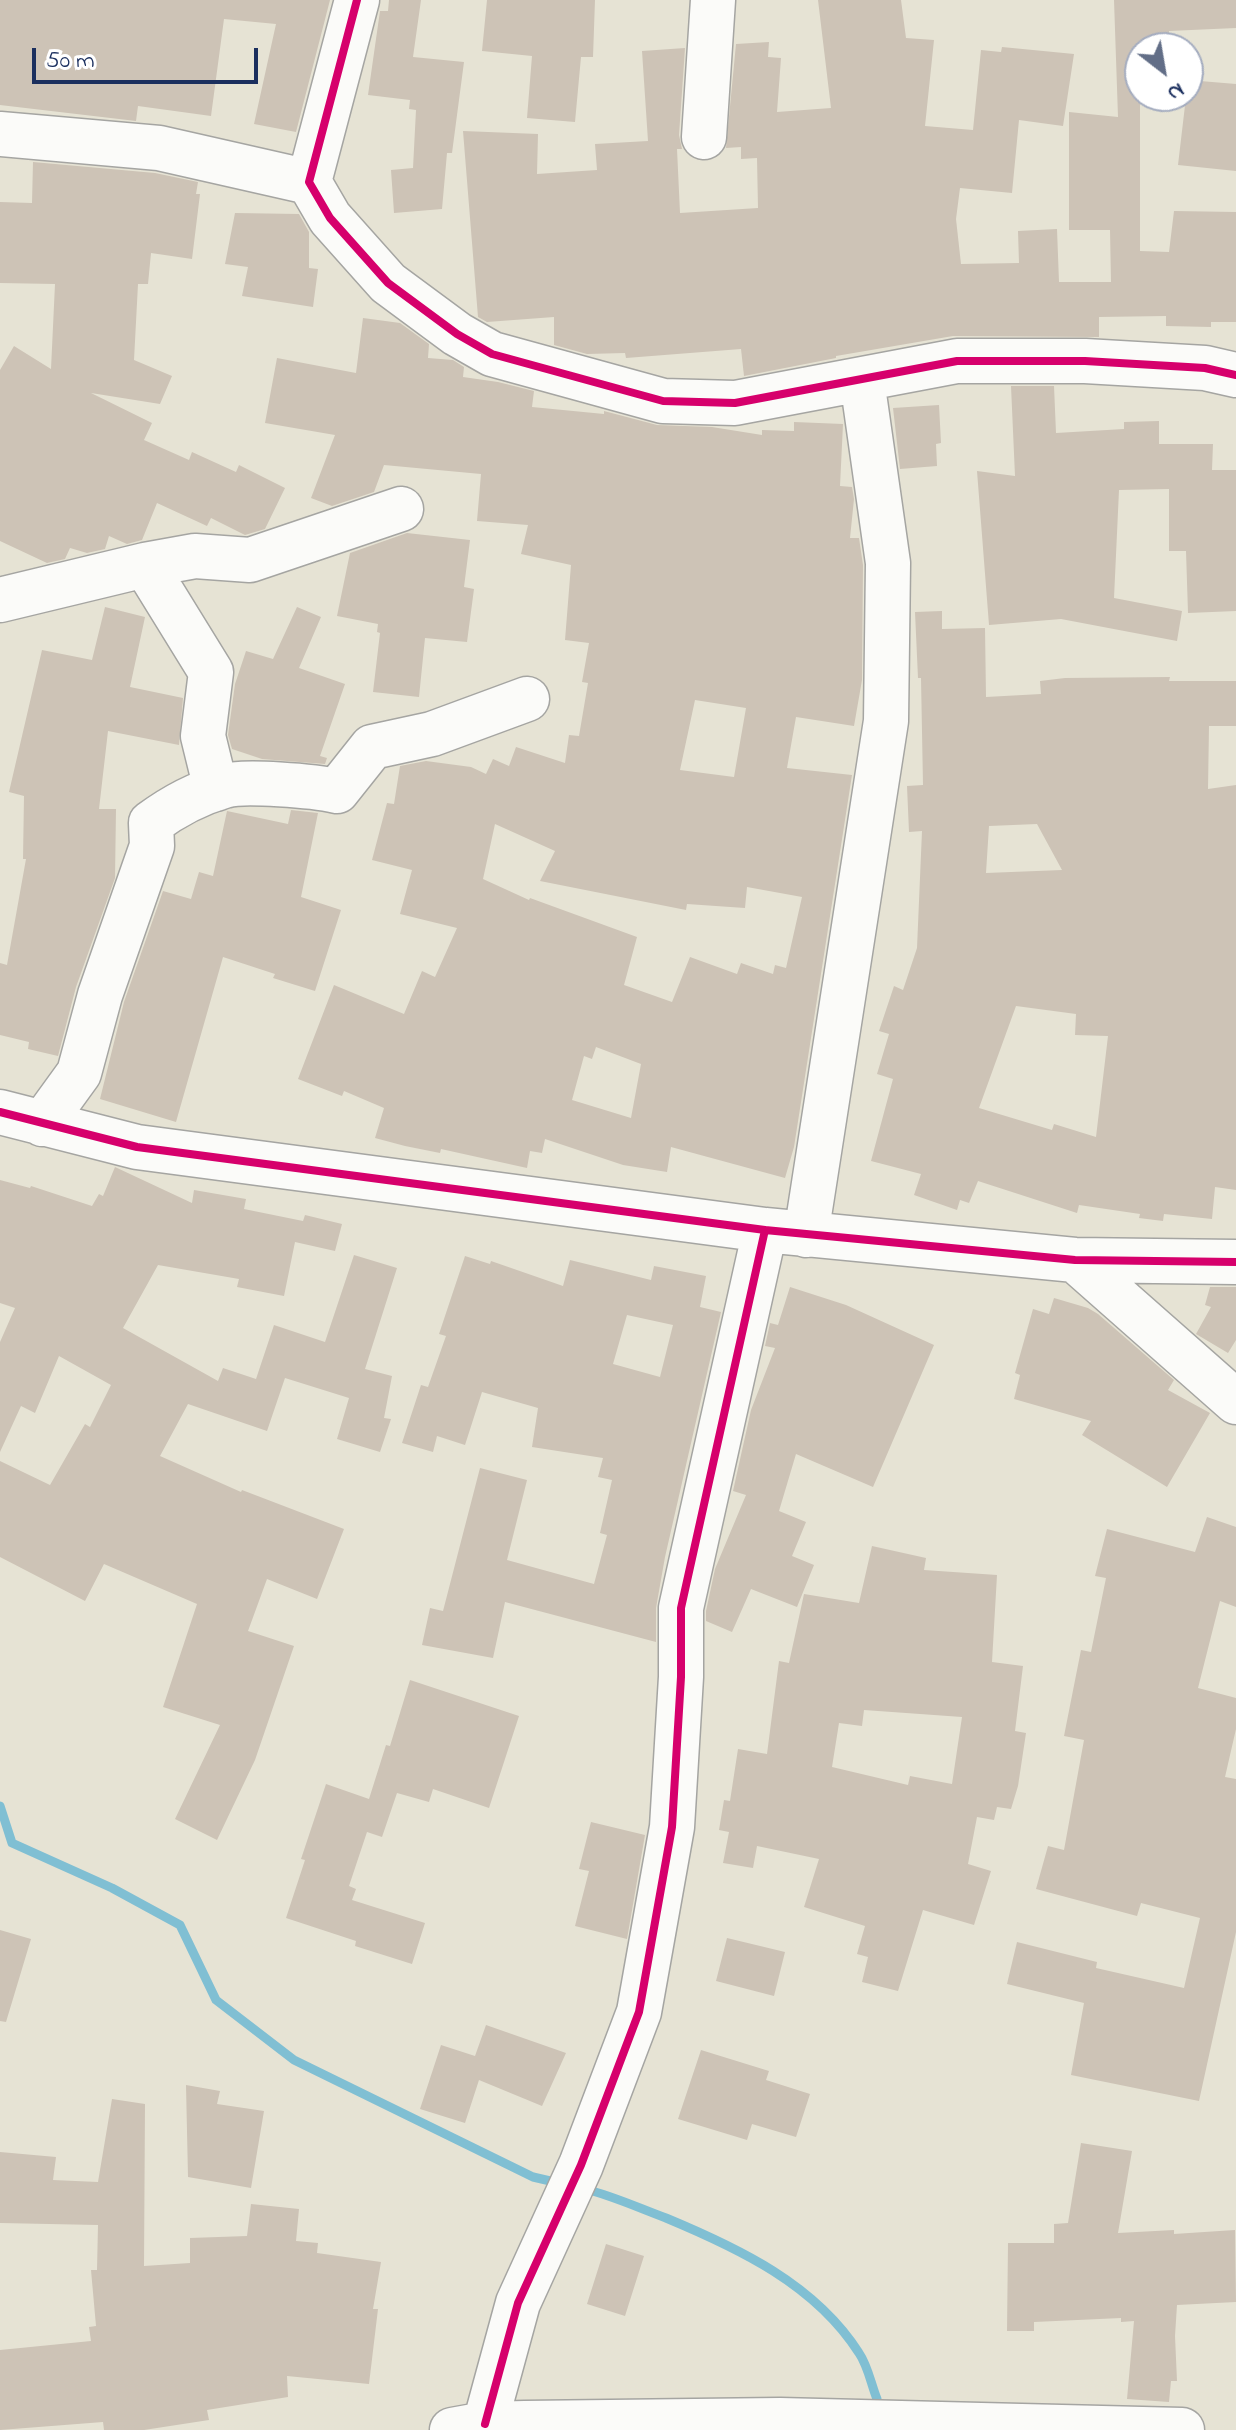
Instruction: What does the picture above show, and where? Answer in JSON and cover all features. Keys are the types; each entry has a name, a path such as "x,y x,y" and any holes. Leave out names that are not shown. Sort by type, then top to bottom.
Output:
{"street":[{"path":"357,0 309,182 330,218 388,283 457,334 492,354 663,401 735,403 957,361 1085,361 1205,368 1236,375"},
{"path":"704,137 713,0"},
{"path":"0,134 159,148 309,182"},
{"path":"862,380 888,563 886,721 786,1233 681,1608 681,1677 672,1827 639,2012 573,2183 518,2303 468,2427 779,2425 1182,2430"},
{"path":"0,600 195,556 250,560 401,509"},
{"path":"145,565 211,672 203,736 216,789"},
{"path":"42,1124 79,1073 100,995 152,846 151,823 184,800 227,784 319,787 337,791 372,747 432,734 527,699"},
{"path":"0,1112 137,1147 786,1233 1075,1260 1229,1255"},
{"path":"1075,1260 1236,1402"}],"building":[{"path":"0,0 330,0 296,132 254,124 276,24 224,19 211,116 138,106 136,121 0,105"},
{"path":"389,0 421,0 413,57 464,62 452,153 447,153 442,209 394,213 391,170 413,168 416,110 409,109 410,100 368,95 380,11 388,11"},
{"path":"487,0 595,0 593,57 581,57 575,122 527,118 532,56 482,51"},
{"path":"818,0 901,0 906,38 934,40 925,126 973,130 981,50 1001,52 1002,47 1074,54 1063,126 1019,120 1012,193 960,188 956,219 961,264 1019,263 1018,231 1057,229 1059,282 1111,282 1110,230 1069,230 1069,112 1118,117 1114,0 1236,0 1236,28 1124,32 1124,112 1140,112 1140,251 1169,252 1174,211 1236,212 1236,322 1211,322 1211,327 1166,326 1166,316 1099,317 1099,337 953,336 744,376 741,349 626,358 625,353 587,354 554,345 554,317 487,322 478,317 463,131 538,134 537,174 597,170 595,144 648,141 642,51 685,48 679,135 682,149 677,149 680,213 758,208 757,158 741,159 741,147 726,148 736,44 769,42 768,57 781,58 777,112 831,108"},
{"path":"1204,81 1236,84 1236,171 1178,165 1184,112 1204,112"},
{"path":"33,162 155,173 198,182 196,194 200,194 192,259 151,253 148,284 138,284 134,360 172,376 160,404 91,393 152,423 144,440 189,460 192,452 236,472 239,465 285,488 265,529 245,535 211,518 207,526 157,503 142,540 127,544 109,536 105,549 87,553 70,548 65,559 47,563 0,541 0,370 14,346 51,369 55,284 0,283 0,202 32,203"},
{"path":"235,213 299,214 309,232 309,268 318,269 313,307 242,296 248,267 225,264"},
{"path":"363,318 400,323 429,344 428,358 453,360 464,367 463,377 534,391 532,407 604,414 604,411 657,425 712,427 762,435 762,430 794,431 794,422 843,424 840,486 852,487 854,499 850,538 859,538 863,565 862,680 854,726 796,717 787,768 852,775 794,1147 785,1178 671,1147 667,1172 623,1165 545,1139 542,1153 530,1151 527,1168 441,1149 440,1153 405,1146 375,1138 384,1108 344,1091 342,1096 298,1079 334,985 404,1014 422,971 435,977 457,928 400,914 412,870 372,860 387,803 394,804 400,766 426,761 471,767 486,774 493,759 509,766 516,747 565,763 569,735 579,736 588,683 582,682 589,643 565,640 571,565 521,554 528,525 477,521 481,474 384,465 374,492 332,506 311,498 335,435 265,423 277,358 356,373","holes":["695,700 746,708 734,777 680,770","495,824 555,851 540,881 686,910 687,904 745,908 747,887 802,897 786,968 775,965 773,974 741,963 737,974 690,957 672,1002 624,985 637,937 529,900 483,879","596,1047 641,1064 631,1118 572,1100 584,1056 592,1059"]},
{"path":"1011,386 1054,386 1056,433 1124,429 1124,422 1159,421 1159,444 1213,444 1212,470 1236,470 1236,611 1188,613 1186,551 1169,551 1169,489 1119,490 1114,598 1182,611 1177,641 1061,619 989,625 977,471 1015,476"},
{"path":"939,405 941,443 936,444 937,466 900,469 893,408"},
{"path":"407,533 470,540 464,587 474,589 467,642 425,638 419,697 373,692 380,633 377,632 378,624 337,616 350,553"},
{"path":"105,607 145,617 130,687 183,698 179,745 108,731 99,809 116,809 115,878 76,987 58,1056 28,1049 29,1042 0,1035 0,963 7,965 26,859 23,859 24,796 9,792 42,650 92,660"},
{"path":"297,607 321,617 299,668 345,684 320,756 327,758 325,764 262,759 232,749 228,735 235,684 246,651 273,659"},
{"path":"942,611 942,629 985,628 986,697 1041,694 1040,681 1065,678 1170,677 1169,681 1236,681 1236,726 1209,726 1208,789 1236,785 1236,1190 1215,1187 1212,1219 1164,1214 1163,1221 1139,1218 1140,1214 1079,1205 1077,1213 978,1181 969,1203 960,1200 957,1210 914,1195 921,1174 871,1161 893,1079 877,1074 889,1034 879,1031 894,986 903,990 917,948 922,831 909,832 907,786 923,785 921,678 918,678 915,612","holes":["1037,824 1062,870 986,873 989,826","1016,1006 1076,1014 1075,1035 1108,1036 1096,1137 1054,1124 1052,1130 979,1108"]},
{"path":"291,810 318,813 301,897 341,910 315,991 223,957 176,1122 100,1099 124,1002 163,891 191,899 199,872 213,876 227,811 288,824"},
{"path":"115,1167 192,1203 194,1190 246,1199 244,1209 303,1221 305,1215 342,1224 335,1251 295,1242 284,1296 237,1287 239,1279 158,1265 123,1328 218,1381 223,1368 256,1379 274,1325 325,1342 354,1255 397,1268 365,1369 392,1376 384,1418 391,1419 380,1452 337,1439 349,1398 285,1378 267,1431 188,1404 160,1456 241,1492 344,1529 317,1599 267,1579 248,1631 294,1646 255,1760 217,1840 175,1819 220,1725 163,1707 197,1604 104,1564 85,1601 0,1557 0,1461 50,1485 85,1424 90,1427 111,1385 59,1356 35,1413 21,1406 0,1452 0,1342 15,1308 0,1303 0,1180 31,1186 92,1206 99,1194 103,1196"},
{"path":"465,1256 490,1264 491,1261 563,1286 570,1260 651,1280 654,1266 706,1276 700,1307 721,1312 665,1557 656,1608 656,1642 505,1602 493,1658 422,1645 430,1608 443,1611 480,1468 527,1480 507,1560 594,1584 607,1535 600,1533 612,1480 598,1477 603,1458 532,1447 538,1408 482,1392 465,1445 437,1436 433,1452 402,1443 421,1385 428,1387 446,1336 439,1334","holes":["627,1315 673,1325 660,1377 613,1364"]},
{"path":"790,1287 846,1305 934,1345 873,1487 796,1454 779,1511 806,1522 792,1556 814,1565 797,1607 751,1589 732,1632 706,1621 706,1611 715,1569 746,1495 733,1491 751,1410 775,1348 765,1346 770,1323 778,1325"},
{"path":"1210,1287 1236,1287 1236,1340 1228,1353 1196,1334 1211,1307 1205,1305"},
{"path":"1054,1298 1098,1314 1174,1380 1168,1390 1210,1413 1167,1487 1082,1435 1091,1421 1014,1399 1020,1375 1015,1373 1033,1309 1049,1314"},
{"path":"1207,1517 1236,1527 1236,1607 1220,1601 1198,1688 1236,1698 1236,1729 1225,1777 1236,1779 1236,1932 1199,2101 1071,2075 1084,2003 1007,1984 1017,1942 1097,1962 1096,1968 1184,1988 1200,1918 1141,1903 1137,1916 1036,1889 1048,1846 1064,1850 1084,1740 1064,1736 1081,1650 1091,1652 1106,1578 1095,1576 1107,1529 1195,1552"},
{"path":"872,1546 926,1558 924,1570 997,1575 992,1662 1023,1666 1015,1731 1026,1733 1018,1786 1011,1809 997,1807 994,1820 977,1817 968,1864 991,1871 974,1925 923,1910 898,1991 862,1982 868,1957 857,1954 865,1926 804,1907 819,1859 757,1846 753,1868 723,1863 729,1832 719,1830 724,1800 730,1801 738,1749 767,1754 779,1661 789,1663 804,1594 859,1603","holes":["864,1710 962,1717 952,1784 910,1776 908,1785 832,1767 839,1723 862,1726"]},
{"path":"410,1680 519,1716 489,1808 433,1789 429,1802 397,1793 382,1837 367,1832 349,1886 356,1889 352,1900 425,1923 412,1964 355,1946 356,1941 286,1918 305,1860 301,1859 326,1784 369,1799 386,1745 390,1746"},
{"path":"591,1822 645,1835 627,1939 575,1926 589,1871 579,1869"},
{"path":"0,1930 31,1939 6,2022 0,2021"},
{"path":"727,1938 785,1952 774,1996 716,1981"},
{"path":"486,2025 566,2053 542,2106 479,2080 465,2123 420,2109 441,2045 475,2056"},
{"path":"701,2050 769,2071 766,2080 810,2094 796,2137 752,2124 747,2140 678,2119"},
{"path":"186,2085 220,2091 217,2104 264,2111 251,2188 188,2177"},
{"path":"112,2099 145,2104 144,2266 190,2263 190,2238 247,2236 251,2204 299,2209 296,2241 318,2243 317,2253 381,2262 373,2309 378,2309 369,2384 287,2376 288,2397 207,2410 209,2420 144,2430 104,2430 103,2422 0,2430 0,2350 91,2341 89,2327 96,2326 91,2270 97,2270 98,2225 0,2223 0,2152 56,2157 53,2180 98,2182"},
{"path":"1081,2143 1132,2151 1118,2233 1174,2230 1174,2234 1235,2230 1236,2302 1177,2305 1177,2381 1171,2381 1169,2402 1127,2399 1134,2321 1121,2322 1121,2318 1034,2322 1034,2331 1007,2331 1008,2243 1054,2243 1054,2224 1068,2223"},
{"path":"606,2244 644,2256 625,2316 587,2304"}],"waterway":[{"path":"0,1806 12,1843 112,1888 180,1925 216,2000 294,2060 533,2177 559,2183"},
{"path":"585,2189 666,2218 720,2242 798,2288 841,2329 859,2353 877,2399"}],"cycle path":[{"path":"357,0 309,182 330,218 388,283 457,334 492,354 663,401 735,403 957,361 1085,361 1205,368 1236,375"},
{"path":"0,1112 137,1147 765,1230 1075,1260 1236,1262"},
{"path":"485,2424 518,2303 581,2165 639,2012 672,1827 681,1677 681,1608 765,1230"}]}
